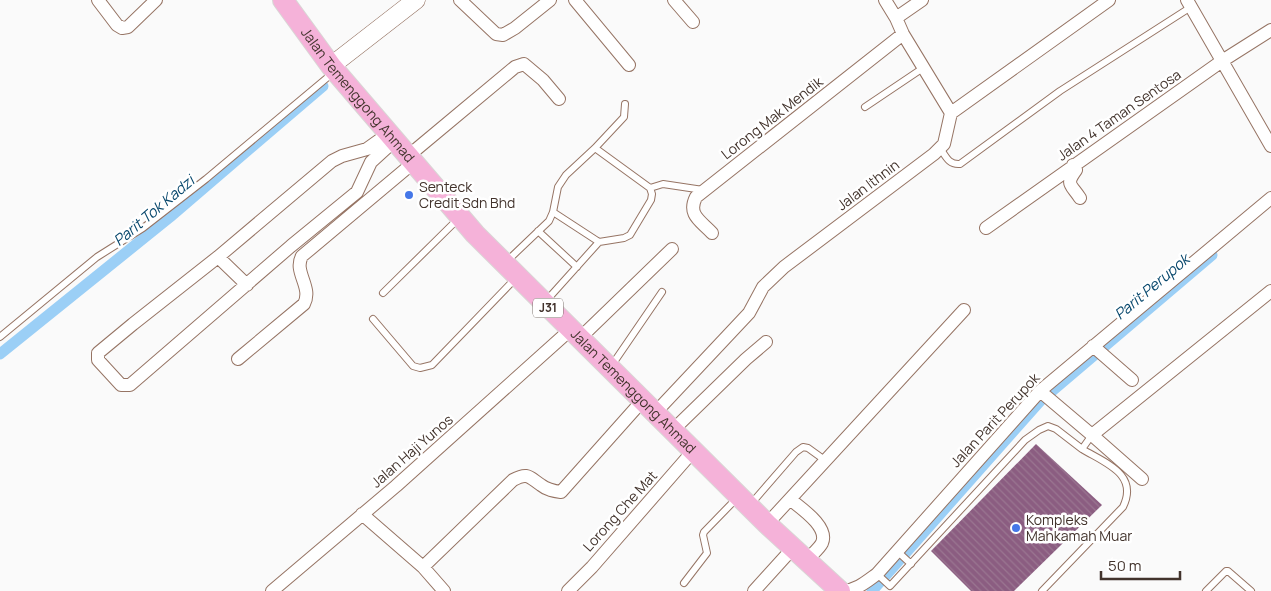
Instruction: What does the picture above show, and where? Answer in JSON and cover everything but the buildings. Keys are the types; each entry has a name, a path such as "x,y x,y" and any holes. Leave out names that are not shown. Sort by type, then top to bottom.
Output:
{"main road":[{"name":"Jalan Temenggong Ahmad","path":"283,0 333,68 460,217 672,430 799,555 837,589"}],"street":[{"path":"98,0 117,25 122,28 128,27 156,0"},
{"path":"333,68 414,0"},
{"path":"460,0 496,34 503,35 515,28 550,0"},
{"path":"575,0 629,65"},
{"path":"674,0 693,22"},
{"path":"885,0 903,34 951,113"},
{"path":"896,18 922,0"},
{"path":"940,148 944,144 951,113 1109,0"},
{"path":"1188,3 1271,146"},
{"name":"Jalan 4 Taman Sentosa","path":"986,228 1222,62 1271,30"},
{"name":"Lorong Mak Mendik","path":"712,233 693,214 692,205 696,197 903,34"},
{"path":"238,358 304,304 307,298 307,290 299,268 299,261 302,256 516,66 524,64 544,80 559,99"},
{"path":"391,137 371,162 357,192 290,246 130,384 121,385 98,360 98,353 218,257 332,162 342,156 367,149 391,137"},
{"name":"Jalan Ithnin","path":"423,567 513,480 522,475 531,477 542,486 551,490 561,492 749,313 763,287 784,266 940,148"},
{"path":"1074,165 1076,170 1069,182 1080,198"},
{"name":"Jalan Parit Perupok","path":"837,589 851,590 876,574 1040,391 1271,198"},
{"name":"Jalan Haji Yunos","path":"272,591 575,334 672,249"},
{"path":"218,257 247,285"},
{"path":"1092,435 1271,291"},
{"path":"768,524 964,310"},
{"path":"672,430 766,342"},
{"path":"1093,346 1132,380"},
{"path":"1040,391 1142,479"},
{"name":"Lorong Che Mat","path":"568,591 592,567 694,450"},
{"path":"754,591 799,555 822,544 822,529 791,500"},
{"path":"362,514 423,567 444,591"}],"lane":[{"path":"940,148 950,162 960,164 1060,91 1188,3"},
{"path":"0,337 97,257 143,228 206,179 333,68"},
{"path":"865,107 923,68"},
{"path":"372,319 413,366 420,368 432,365 511,270 538,231 549,221 553,212 558,187 566,175 624,117 625,104"},
{"path":"544,303 598,242 624,238 630,235 651,200 650,188 595,148"},
{"path":"650,188 663,184 704,190"},
{"path":"553,212 598,242"},
{"path":"383,293 460,217"},
{"path":"538,231 577,266"},
{"path":"610,368 662,292"},
{"path":"876,574 890,586 1025,440 1048,426 1056,429 1082,449 1119,471 1126,482 1128,497 1122,508 1042,591"},
{"path":"1082,449 1092,435"},
{"path":"684,583 707,553 704,532 744,501 796,452 803,447 808,448 826,461"},
{"path":"897,551 911,564"},
{"path":"1206,591 1226,571 1251,591"}],"waterway":[{"name":"Parit Tok Kadzi","path":"0,354 170,217 323,86"},
{"name":"Parit Perupok","path":"1052,391 1212,255"},
{"name":"Parit Perupok","path":"872,591 1041,400"}],"place":[{"name":"Senteck Credit Sdn Bhd","path":"409,195"},
{"name":"Kompleks Mahkamah Muar","path":"1016,528"}]}
